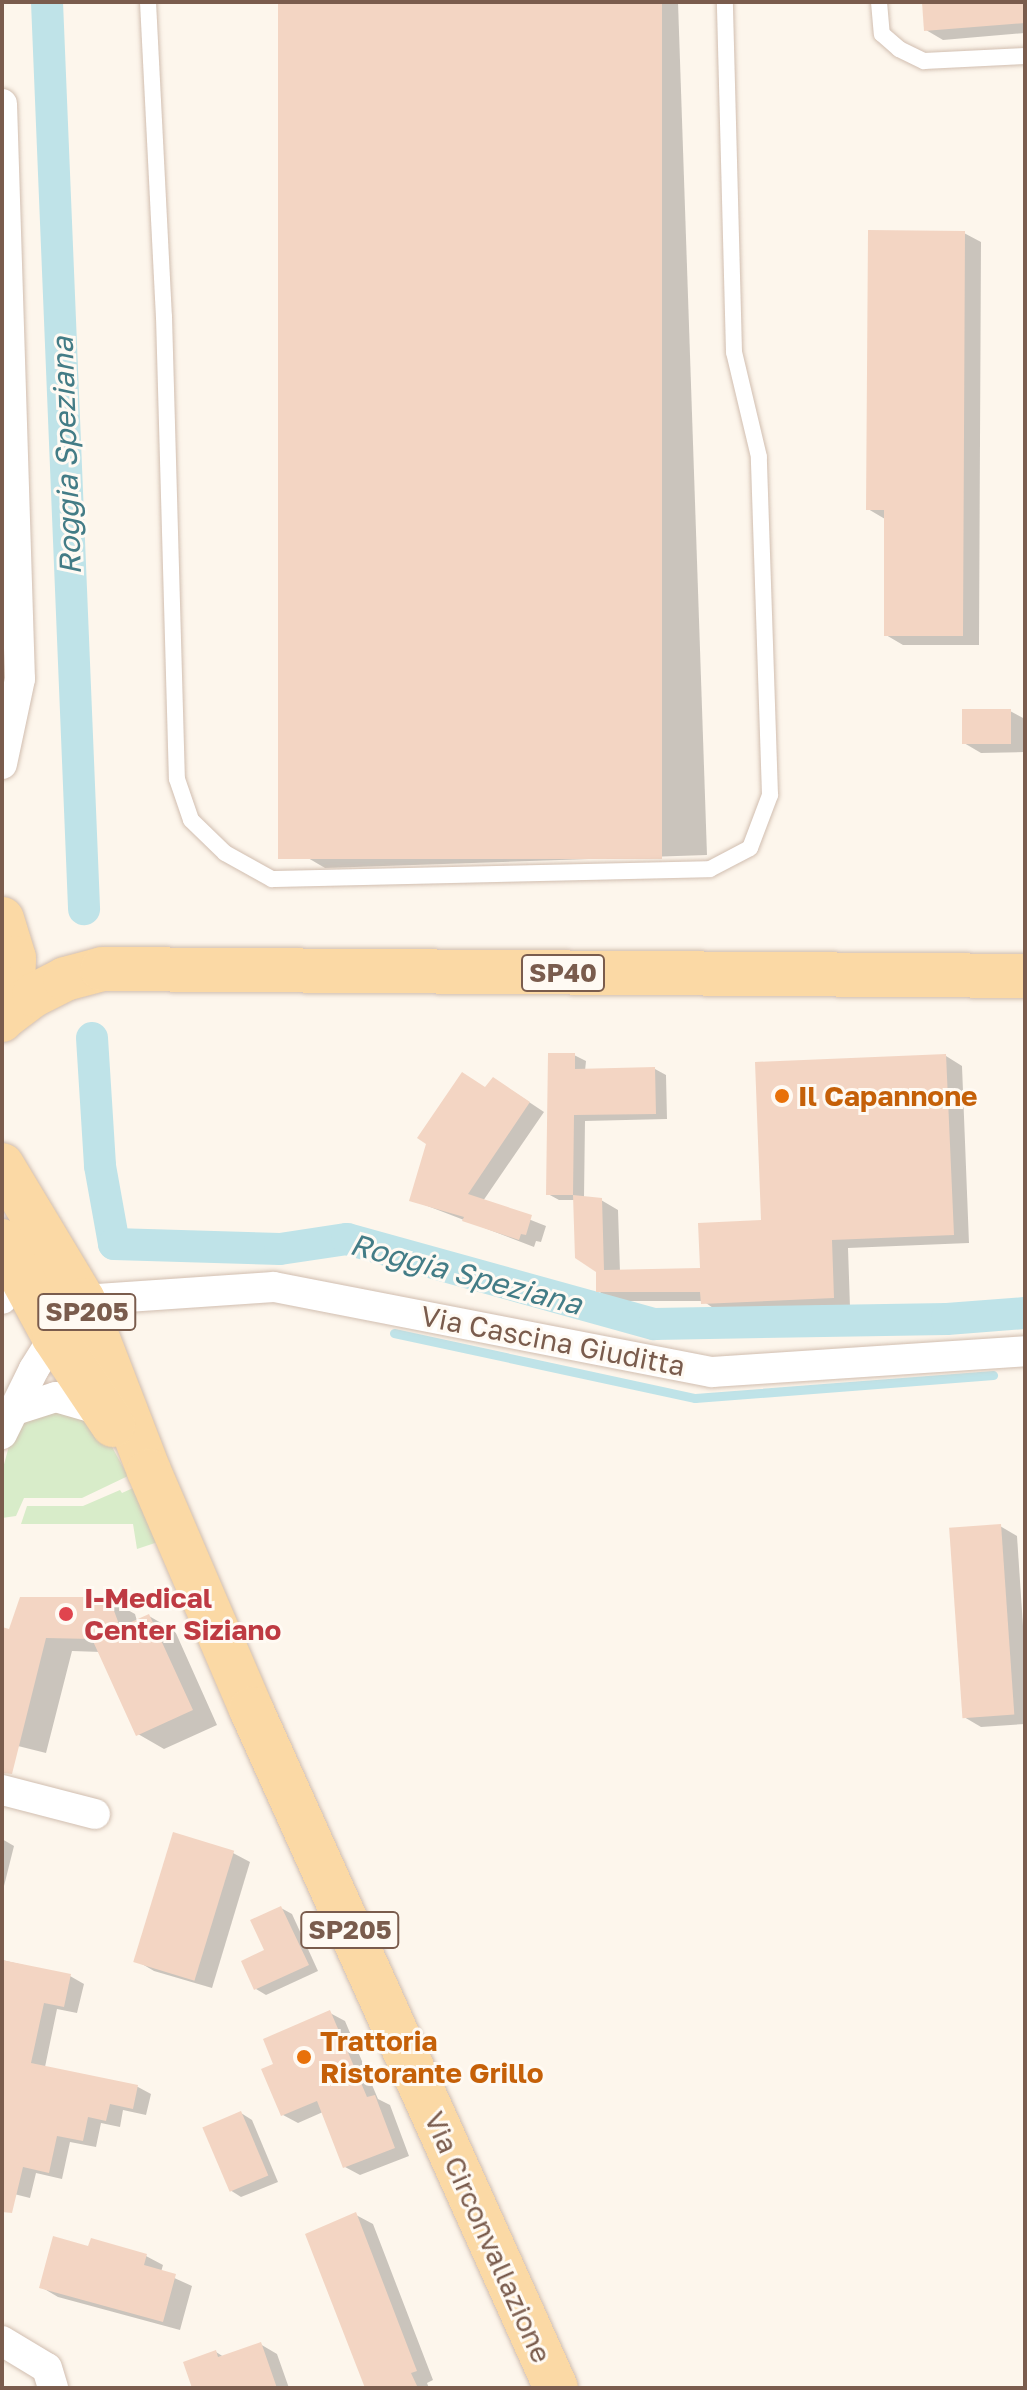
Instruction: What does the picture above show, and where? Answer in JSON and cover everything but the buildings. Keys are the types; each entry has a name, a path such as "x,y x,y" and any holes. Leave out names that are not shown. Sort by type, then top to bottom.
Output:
{"main road":[{"name":"SP40","path":"5,924 25,944 43,953 67,956 102,969"},
{"name":"SP40","path":"3,1019 13,989 14,958 5,924"},
{"name":"SP40","path":"3,1019 34,995 65,979 102,969 1025,976"},
{"name":"SP205","path":"2,1165 83,1300 149,1471"},
{"name":"SP205","path":"2,1241 54,1337 101,1410 149,1471"},
{"name":"Via Circonvallazione","path":"149,1471 251,1709 556,2388"}],"street":[{"path":"2,104 20,679 2,764"},
{"path":"2,1205 45,1284 55,1311 54,1337 7,1422"},
{"name":"Via Cascina Giuditta","path":"83,1300 274,1287 712,1372 1025,1351"},
{"path":"2,1289 2,1299"},
{"path":"7,1422 56,1397 101,1410"},
{"path":"2,1790 95,1814"},
{"path":"2,2341 47,2368 53,2388"}],"lane":[{"path":"148,2 164,317 177,779 191,820 225,853 272,879 710,869 750,848 770,795 770,780 759,457 734,352 725,2"},
{"path":"879,2 882,34 899,49 924,61 1025,56"}],"green space":[{"path":"70,1407 106,1436 128,1476 82,1498 24,1498 16,1516 2,1518 2,1472 10,1442 24,1421"},
{"path":"133,1488 158,1542 137,1549 133,1524 21,1524 27,1506 83,1506 120,1490 122,1493"}],"waterway":[{"name":"Roggia Speziana","path":"47,2 84,909"},
{"name":"Roggia Speziana","path":"92,1038 100,1166 114,1244 280,1249 347,1239 654,1324 947,1319 1025,1313"},
{"path":"394,1333 695,1398 993,1375"}],"place":[{"name":"Il Capannone","path":"782,1096"},
{"name":"I-Medical Center Siziano","path":"66,1614"},
{"name":"Trattoria Ristorante Grillo","path":"304,2057"}]}
